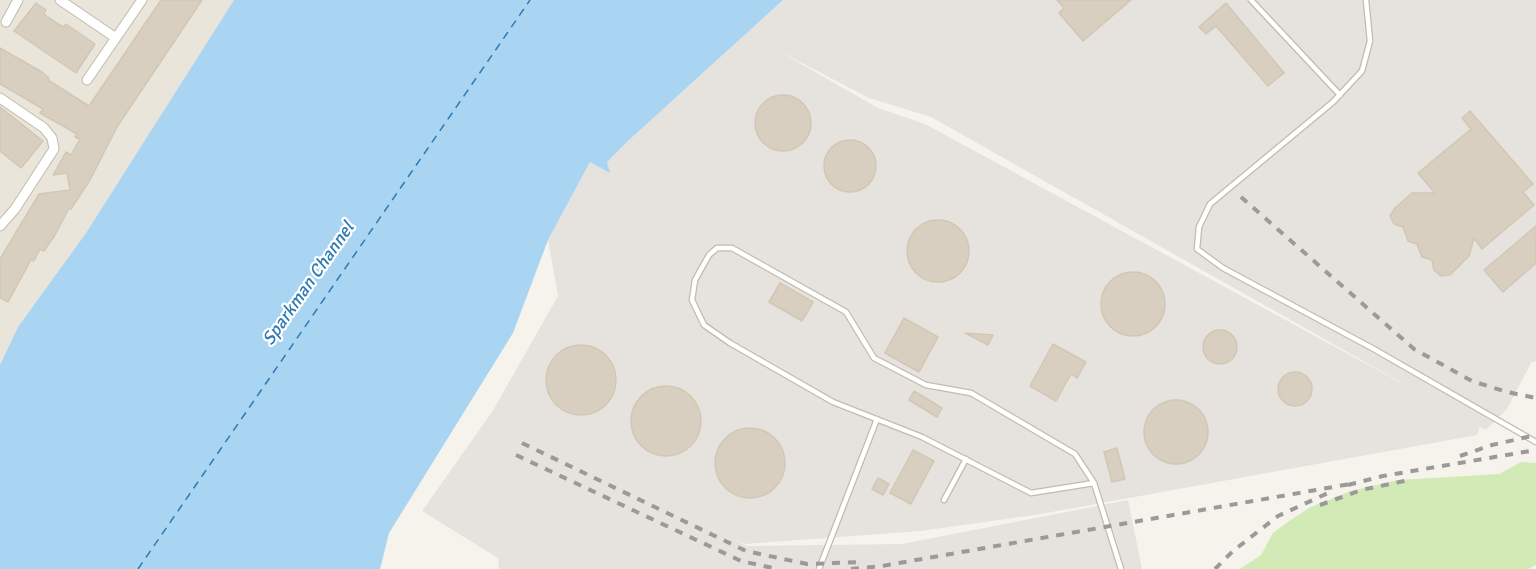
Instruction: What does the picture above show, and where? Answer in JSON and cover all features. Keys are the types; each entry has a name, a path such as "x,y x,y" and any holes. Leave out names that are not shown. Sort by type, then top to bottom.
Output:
{"street":[{"path":"6,22 18,0"},
{"path":"60,0 116,38"},
{"path":"87,80 142,0"},
{"path":"0,98 44,128 52,138 54,149 21,200 0,226"}],"lane":[{"path":"1251,0 1340,95"},
{"path":"1366,0 1370,41 1362,71 1340,95 1210,204 1199,227 1197,249 1223,268 1372,348 1536,442"},
{"path":"1094,483 1031,494 922,437 833,402 730,343 704,325 692,300 695,280 709,255 717,248 732,248 846,312 874,358 926,385 971,393 1075,453 1094,483 1121,569"},
{"path":"819,569 877,419"},
{"path":"944,500 966,459"}],"shaded area":[{"path":"0,0 234,0 86,233 18,327 0,365"},
{"path":"783,0 1536,0 1536,361 1531,363 1507,409 1486,430 1480,427 1477,435 1035,515 920,531 745,544 735,540 747,546 902,544 1128,500 1142,569 499,569 498,558 422,511 492,412 558,296 548,240 590,162 609,172 607,162","holes":["775,49 869,98 931,117 1420,393 925,124 878,108"]},
{"path":"948,461 975,477 956,511 929,496"}],"green space":[{"path":"1521,462 1536,463 1536,565 1528,569 1240,569 1261,555 1273,533 1289,521 1311,507 1351,491 1398,480 1499,474"}],"water":[{"name":"Sparkman Channel","path":"234,0 783,0 607,162 610,173 590,162 548,240 513,333 389,533 380,569 0,569 0,365 18,327 86,233"}],"building":[{"path":"161,0 202,0 117,127 90,180 71,209 69,208 55,235 44,251 40,249 34,261 31,260 8,302 0,298 0,259 39,194 70,190 67,173 53,175 66,152 71,155 80,139 75,137 77,134 40,113 43,109 0,84 0,48 42,72 49,78 48,80 89,106"},
{"path":"1057,0 1131,0 1083,41 1059,13 1064,8"},
{"path":"36,3 46,10 44,14 52,20 63,27 66,24 95,44 76,73 14,31"},
{"path":"1226,3 1284,73 1268,86 1216,26 1206,34 1199,27"},
{"path":"777,95 789,95 803,103 811,117 809,134 803,143 789,151 777,151 760,139 755,129 755,117 767,100"},
{"path":"0,107 43,141 21,168 0,151"},
{"path":"1470,111 1533,184 1523,192 1534,205 1482,249 1474,238 1469,256 1450,275 1441,276 1434,270 1432,260 1422,257 1417,244 1408,241 1403,227 1394,224 1390,216 1395,208 1412,193 1435,193 1418,173 1471,129 1462,118"},
{"path":"845,140 855,140 865,144 872,151 876,166 872,181 865,188 855,192 845,192 835,188 828,181 824,171 824,161 828,151 835,144"},
{"path":"932,220 944,220 960,229 967,239 969,251 967,263 960,273 944,282 932,282 921,277 912,268 907,257 907,245 912,234 921,225"},
{"path":"1536,226 1536,263 1503,292 1484,270"},
{"path":"1133,272 1151,277 1156,281 1160,286 1165,304 1160,322 1156,327 1151,331 1133,336 1115,331 1110,327 1106,322 1101,304 1106,286 1110,281 1115,277"},
{"path":"780,283 813,302 802,321 769,302"},
{"path":"904,318 938,337 919,372 885,353"},
{"path":"1220,330 1232,335 1237,347 1232,359 1220,364 1208,359 1203,347 1208,335"},
{"path":"965,333 993,335 988,345"},
{"path":"1053,344 1086,362 1077,378 1071,374 1056,401 1030,386"},
{"path":"581,345 594,348 606,355 613,367 616,380 613,393 606,405 594,412 581,415 568,412 556,405 549,393 546,380 549,367 556,355 568,348"},
{"path":"1295,372 1307,377 1312,389 1307,401 1295,406 1283,401 1278,389 1283,377"},
{"path":"666,386 679,389 691,396 698,408 701,421 698,434 691,446 679,453 666,456 653,453 641,446 634,434 631,421 634,408 641,396 653,389"},
{"path":"914,391 942,408 937,417 909,400"},
{"path":"1176,400 1194,405 1199,409 1203,414 1208,432 1203,450 1199,455 1194,459 1176,464 1158,459 1153,455 1149,450 1144,432 1149,414 1153,409 1158,405"},
{"path":"750,428 763,431 775,438 782,450 785,463 782,476 775,488 763,495 750,498 737,495 725,488 718,476 715,463 718,450 725,438 737,431"},
{"path":"1117,448 1125,479 1112,482 1104,452"},
{"path":"913,450 934,461 911,504 890,493"},
{"path":"878,478 889,484 883,495 872,489"}],"ferry route":[{"path":"138,569 530,0"}],"railway":[{"path":"1241,197 1414,349 1472,381 1536,398"},
{"path":"1460,456 1492,445 1536,435"},
{"path":"522,443 746,551 807,564 862,562"},
{"path":"1348,485 1383,476 1536,450"},
{"path":"516,455 741,561 777,569"},
{"path":"1320,505 1361,490 1409,480"},
{"path":"851,569 882,566 1356,483"},
{"path":"1215,569 1233,551 1278,516 1328,493"}]}
